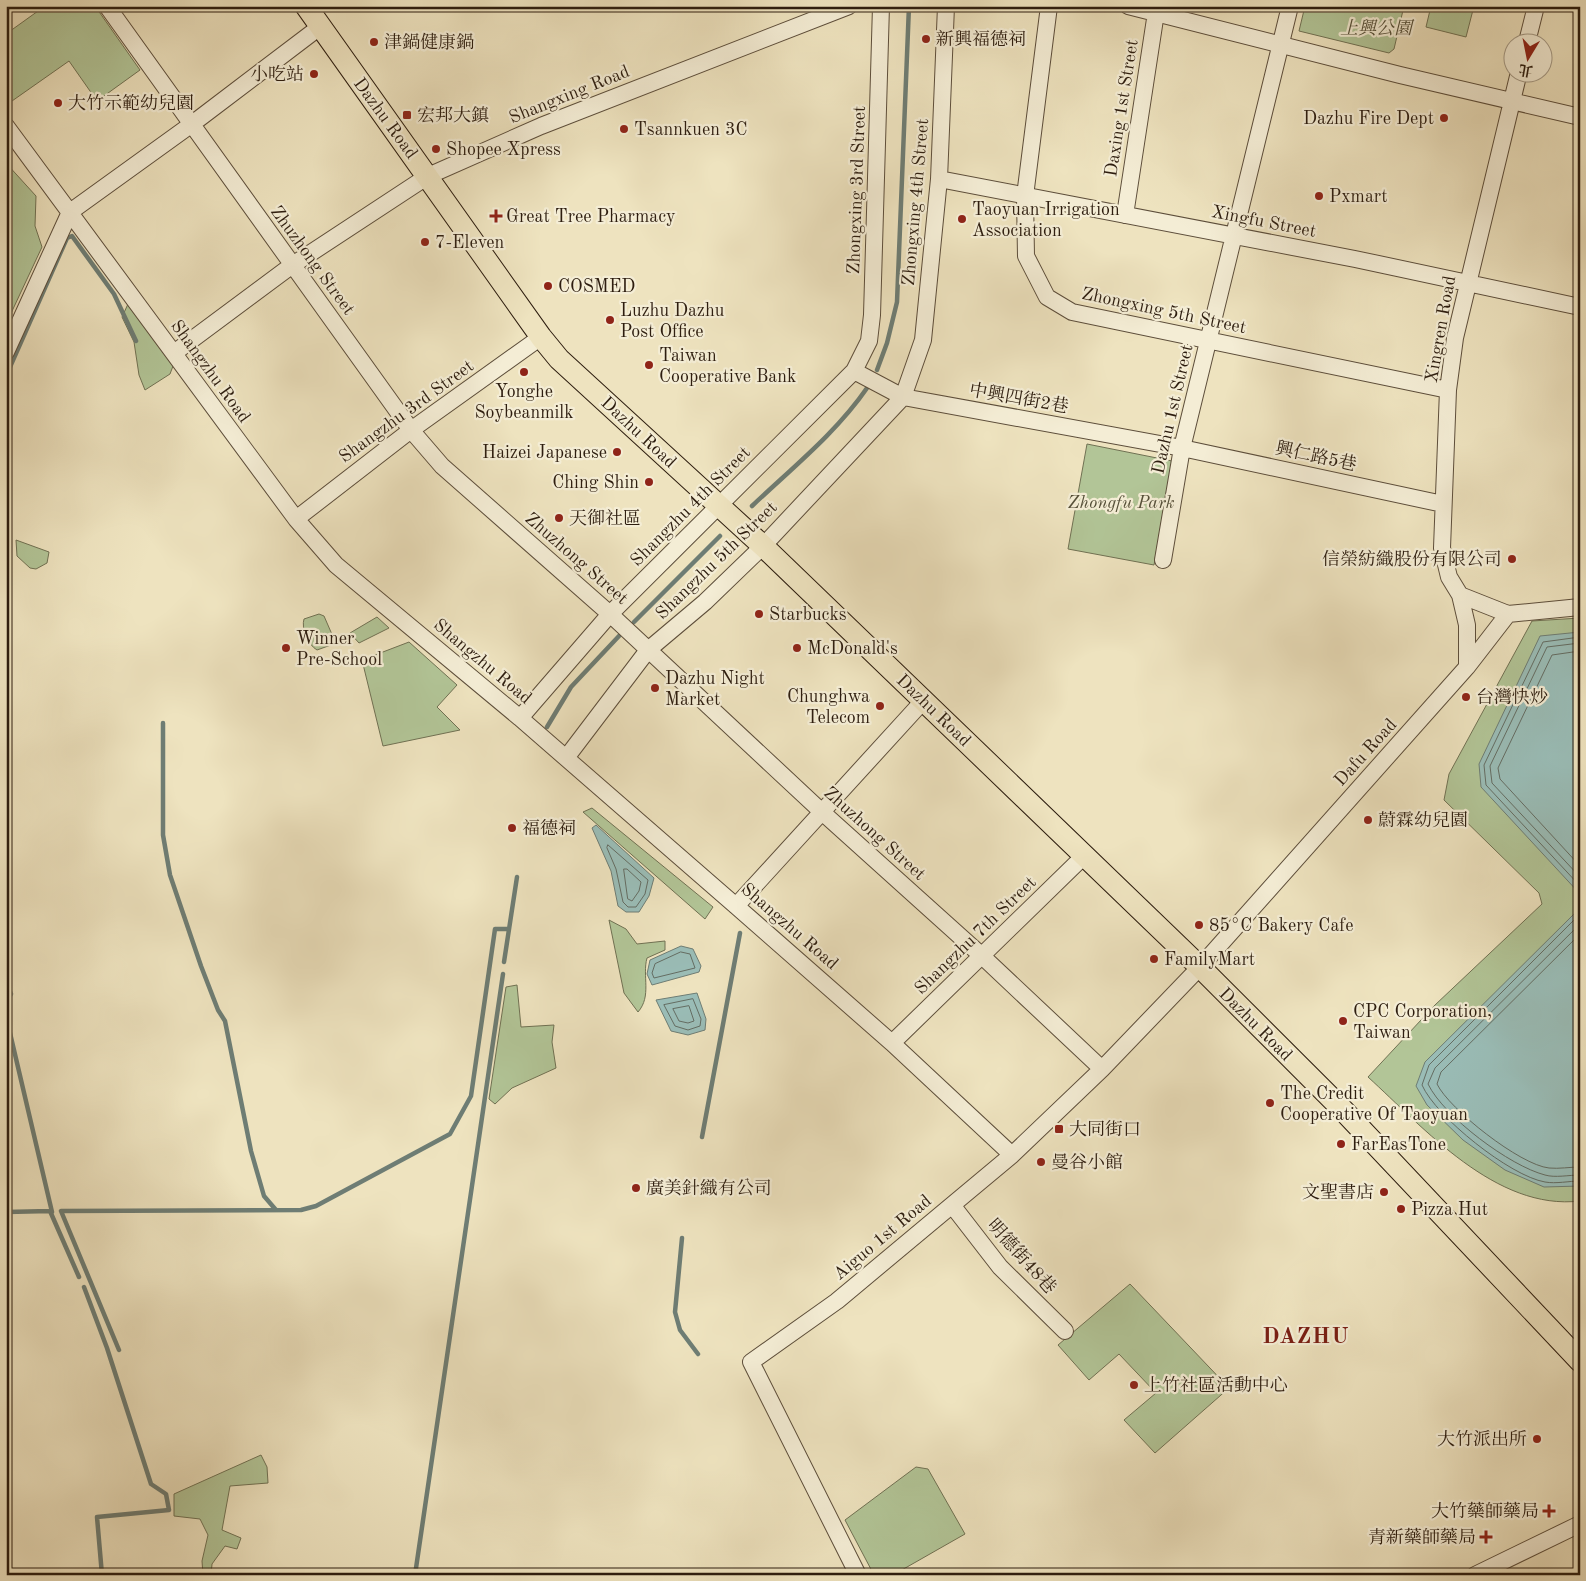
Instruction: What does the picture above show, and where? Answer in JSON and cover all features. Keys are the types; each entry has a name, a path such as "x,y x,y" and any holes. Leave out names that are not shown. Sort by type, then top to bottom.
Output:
{"main road":[{"name":"Dazhu Road","path":"306,6 541,337 559,359 763,546 1200,968 1341,1108 1434,1209 1580,1361"}],"street":[{"name":"Zhuzhong Street","path":"107,6 410,430 442,466 610,614 1102,1069"},
{"name":"Shangxing Road","path":"174,353 291,266 428,176 549,123 849,6"},
{"name":"Zhongxing 3rd Street","path":"854,372 868,340 872,316 881,6"},
{"name":"Zhongxing 4th Street","path":"903,397 922,340 939,178 946,6"},
{"name":"Zhongxing 5th Street","path":"1049,6 1025,196 1026,256 1047,297 1072,312 1448,390"},
{"path":"1128,6 1156,9 1281,44 1512,102 1580,117"},
{"name":"Dazhu 1st Street","path":"1162,560 1182,448 1290,6"},
{"path":"1530,32 1536,6"},
{"name":"Daxing 1st Street","path":"1125,215 1156,9"},
{"path":"6,352 70,212 192,124 321,26"},
{"name":"Xingren Road","path":"1468,667 1467,625 1460,595 1449,577 1442,548 1448,390 1455,338 1467,284 1517,82"},
{"name":"Shangzhu Road","path":"6,126 296,518 336,565 520,718 736,906 892,1043 1012,1155"},
{"name":"Xingfu Street","path":"939,178 1355,259 1580,307"},
{"name":"Shangzhu 3rd Street","path":"296,518 410,430 541,337"},
{"name":"中興四街2巷","path":"854,372 903,397 1182,448"},
{"name":"Shangzhu 4th Street","path":"520,718 610,614 854,372"},
{"name":"Shangzhu 5th Street","path":"566,758 648,650 705,602 763,546 903,397"},
{"name":"興仁路5巷","path":"1182,448 1443,504"},
{"path":"1460,595 1508,614 1580,607"},
{"name":"Dafu Road","path":"1200,968 1468,667 1508,614"},
{"path":"736,906 924,700"},
{"name":"Shangzhu 7th Street","path":"892,1043 1085,856"},
{"name":"Aiguo 1st Road","path":"858,1575 751,1362 837,1301 1012,1155 1102,1069 1200,968"},
{"name":"明德街48巷","path":"952,1205 1000,1267 1065,1331"},
{"path":"1475,1575 1580,1524"}],"green space":[{"path":"45,6 95,6 140,70 97,101 69,61 12,101 6,93 6,34"},
{"name":"上興公園","path":"1305,6 1404,6 1394,49 1389,53 1299,31"},
{"path":"1431,6 1474,6 1466,37 1426,27"},
{"path":"6,163 36,196 35,226 42,247 6,324"},
{"path":"128,304 173,366 170,374 145,390 139,375 134,342 122,317"},
{"name":"Zhongfu Park","path":"1087,444 1172,461 1154,565 1068,549"},
{"path":"16,540 49,552 47,563 36,569 30,568 17,556"},
{"path":"319,614 324,616 334,639 331,645 317,650 308,640 303,623 304,619"},
{"path":"377,617 389,628 359,643 350,633"},
{"path":"1580,618 1580,1201 1549,1201 1519,1193 1491,1180 1464,1162 1413,1119 1368,1077 1435,1005 1542,904 1539,893 1444,800 1449,774 1532,621"},
{"path":"409,642 457,685 437,707 460,730 383,746 362,660"},
{"path":"592,808 713,907 705,919 583,812"},
{"path":"609,920 626,929 637,944 665,941 665,950 647,958 645,999 638,1012 624,993"},
{"path":"517,985 521,1027 554,1025 552,1042 556,1068 512,1088 495,1104 489,1099 506,987"},
{"path":"1130,1284 1229,1388 1155,1453 1124,1420 1156,1393 1119,1354 1089,1380 1058,1345"},
{"path":"261,1455 267,1467 268,1483 230,1486 222,1530 241,1538 237,1549 225,1546 212,1564 211,1575 203,1575 202,1561 208,1535 200,1519 174,1516 174,1494"},
{"path":"916,1467 928,1469 965,1534 893,1575 874,1575 845,1520"}],"water":[{"path":"1580,632 1580,894 1481,787 1479,764 1540,636"},
{"path":"596,825 654,878 649,896 639,912 626,912 618,906 611,871 592,828"},
{"path":"1580,899 1580,1186 1544,1187 1505,1170 1463,1140 1427,1105 1416,1086 1425,1062 1575,913"},
{"path":"681,946 693,949 701,966 699,972 652,985 647,974 650,960"},
{"path":"697,993 706,1019 705,1030 688,1035 671,1031 656,1000"}],"waterway":[{"path":"877,370 887,343 897,302 909,6"},
{"path":"6,376 67,238 72,236 114,294 136,341"},
{"path":"752,506 828,435 867,388"},
{"path":"634,622 720,536"},
{"path":"547,727 571,687 619,636"},
{"path":"163,723 163,835 170,875 201,966 218,1010 225,1021 251,1151 264,1196 276,1210"},
{"path":"504,962 517,877"},
{"path":"119,1350 61,1211 301,1210 316,1206 450,1134 471,1096 495,929 509,929"},
{"path":"702,1137 740,933"},
{"path":"415,1575 503,974"},
{"path":"6,983 11,994 6,1002"},
{"path":"6,1016 52,1212"},
{"path":"6,1212 50,1211 79,1277"},
{"path":"682,1238 675,1312 680,1330 698,1354"},
{"path":"84,1287 107,1348 151,1484 166,1494 169,1510 97,1517 102,1575"}],"place":[{"name":"新興福德祠","path":"926,39"},
{"name":"津鍋健康鍋","path":"374,42"},
{"name":"小吃站","path":"314,74"},
{"name":"大竹示範幼兒園","path":"58,103"},
{"name":"宏邦大鎮","path":"407,115"},
{"name":"Dazhu Fire Dept","path":"1444,118"},
{"name":"Tsannkuen 3C","path":"624,129"},
{"name":"Shopee Xpress","path":"436,149"},
{"name":"Pxmart","path":"1319,196"},
{"name":"Great Tree Pharmacy","path":"496,216"},
{"name":"Taoyuan Irrigation Association","path":"962,219"},
{"name":"7-Eleven","path":"425,242"},
{"name":"COSMED","path":"548,286"},
{"name":"Luzhu Dazhu Post Office","path":"610,320"},
{"name":"Taiwan Cooperative Bank","path":"649,365"},
{"name":"Yonghe Soybeanmilk","path":"524,372"},
{"name":"Haizei Japanese","path":"617,452"},
{"name":"Ching Shin","path":"649,482"},
{"name":"天御社區","path":"559,518"},
{"name":"信榮紡織股份有限公司","path":"1512,559"},
{"name":"Starbucks","path":"759,614"},
{"name":"Winner Pre-School","path":"286,648"},
{"name":"McDonald's","path":"797,648"},
{"name":"Dazhu Night Market","path":"655,688"},
{"name":"台灣快炒","path":"1466,697"},
{"name":"Chunghwa Telecom","path":"880,706"},
{"name":"蔚霖幼兒園","path":"1368,820"},
{"name":"福德祠","path":"512,828"},
{"name":"85°C Bakery Cafe","path":"1199,925"},
{"name":"FamilyMart","path":"1154,959"},
{"name":"CPC Corporation, Taiwan","path":"1343,1021"},
{"name":"The Credit Cooperative Of Taoyuan","path":"1270,1103"},
{"name":"大同街口","path":"1059,1129"},
{"name":"FarEasTone","path":"1341,1144"},
{"name":"曼谷小館","path":"1041,1162"},
{"name":"廣美針織有公司","path":"636,1188"},
{"name":"文聖書店","path":"1384,1192"},
{"name":"Pizza Hut","path":"1401,1209"},
{"name":"上竹社區活動中心","path":"1134,1385"},
{"name":"大竹派出所","path":"1537,1439"},
{"name":"大竹藥師藥局","path":"1549,1511"},
{"name":"青新藥師藥局","path":"1486,1537"}],"district":[{"name":"DAZHU","path":"1306,1335"}]}
